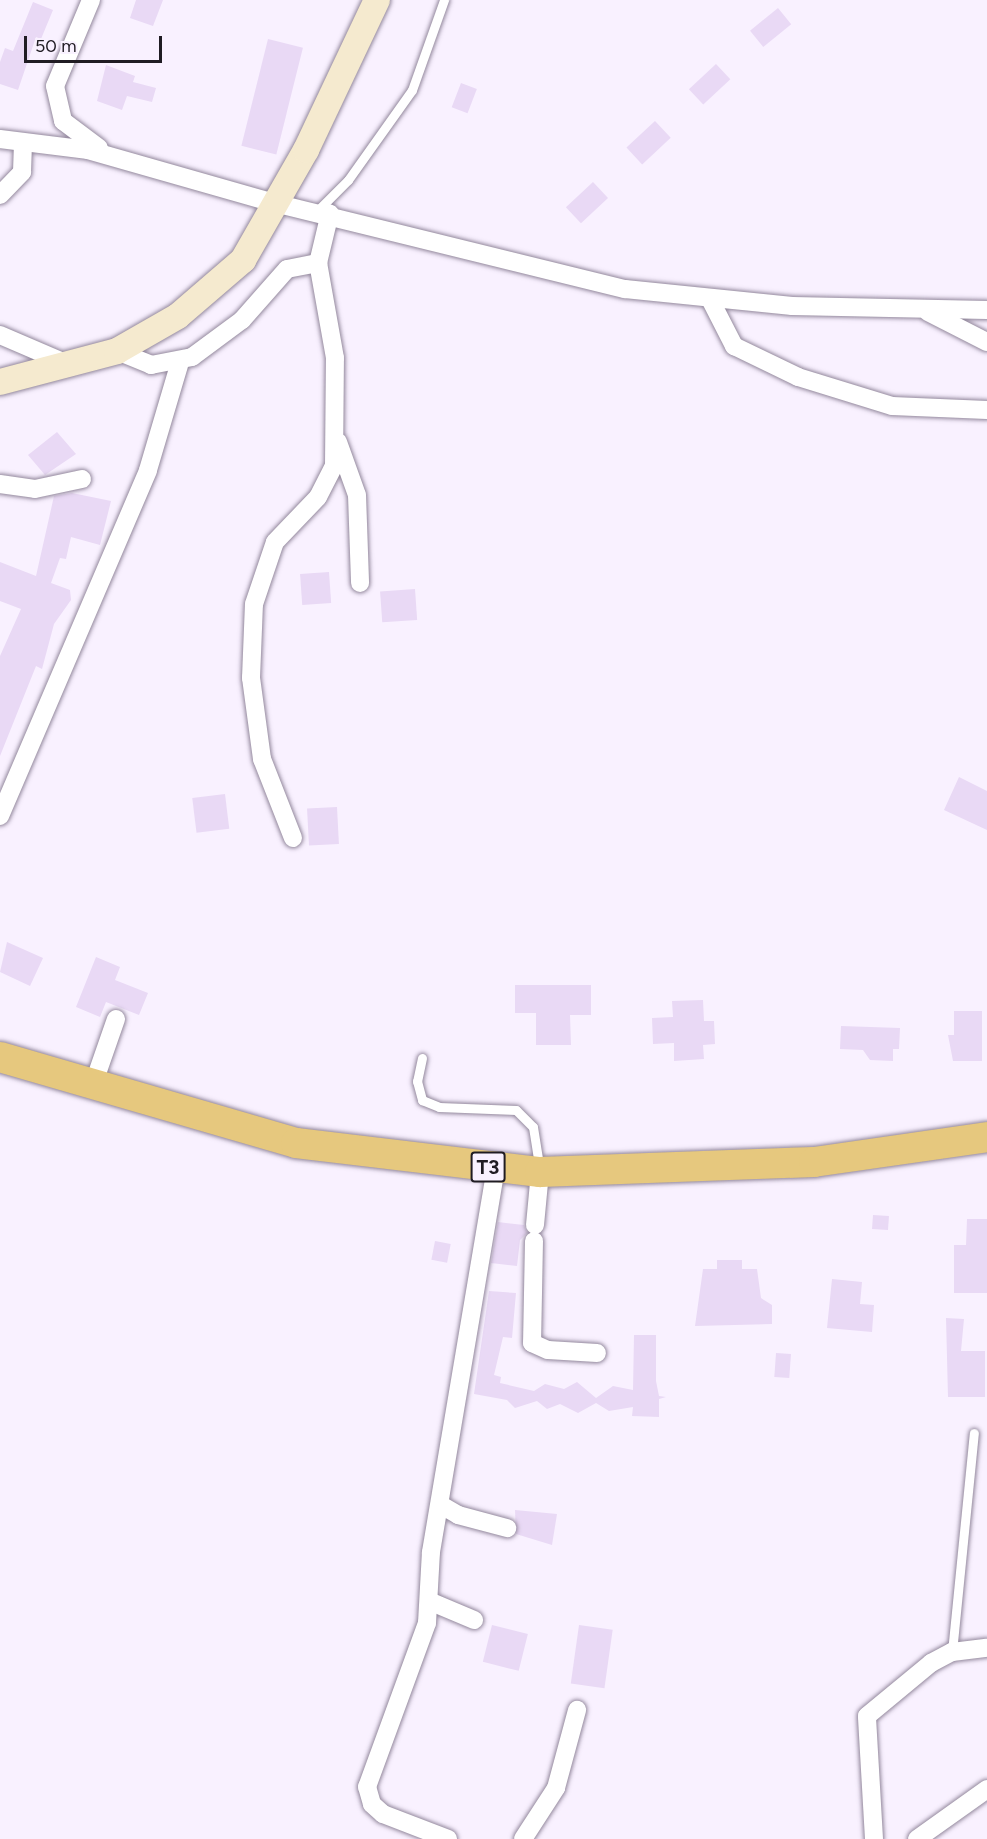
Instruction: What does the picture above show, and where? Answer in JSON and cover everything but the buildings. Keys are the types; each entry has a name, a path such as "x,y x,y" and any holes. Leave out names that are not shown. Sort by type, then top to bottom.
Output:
{"highway":[{"name":"T3","path":"0,1057 92,1088 296,1143 540,1172 814,1161 987,1137"}],"main road":[{"path":"0,382 72,366 117,351 210,293 243,260 278,204 377,0"}],"street":[{"path":"91,0 60,70 56,101 76,135 127,164"},
{"path":"0,139 88,150 127,164 278,204 324,212 619,288 711,301 924,310 987,310"},
{"path":"0,195 22,171 23,142"},
{"path":"293,838 262,759 252,678 254,604 275,542 332,475 336,437 335,358 318,263 324,212"},
{"path":"117,351 141,364 180,362 214,345 287,269 318,263"},
{"path":"711,301 734,346 798,377 892,406 987,410"},
{"path":"924,310 987,342"},
{"path":"0,335 72,366"},
{"path":"0,816 148,470 180,362"},
{"path":"336,437 357,495 360,584"},
{"path":"0,484 35,489 82,479"},
{"path":"92,1088 116,1019"},
{"path":"448,1839 383,1814 372,1804 367,1787 412,1671 429,1601 441,1505 496,1168"},
{"path":"540,1172 535,1233 532,1343 548,1350 597,1353"},
{"path":"441,1505 458,1515 507,1528"},
{"path":"429,1601 474,1620"},
{"path":"874,1839 867,1716 952,1652 987,1648"},
{"path":"523,1839 556,1788 577,1710"},
{"path":"917,1839 987,1789"}],"lane":[{"path":"324,212 412,90 444,0"},
{"path":"422,1058 418,1094 431,1106 501,1106 527,1117 538,1146 540,1172"},
{"path":"952,1652 974,1433"}]}
